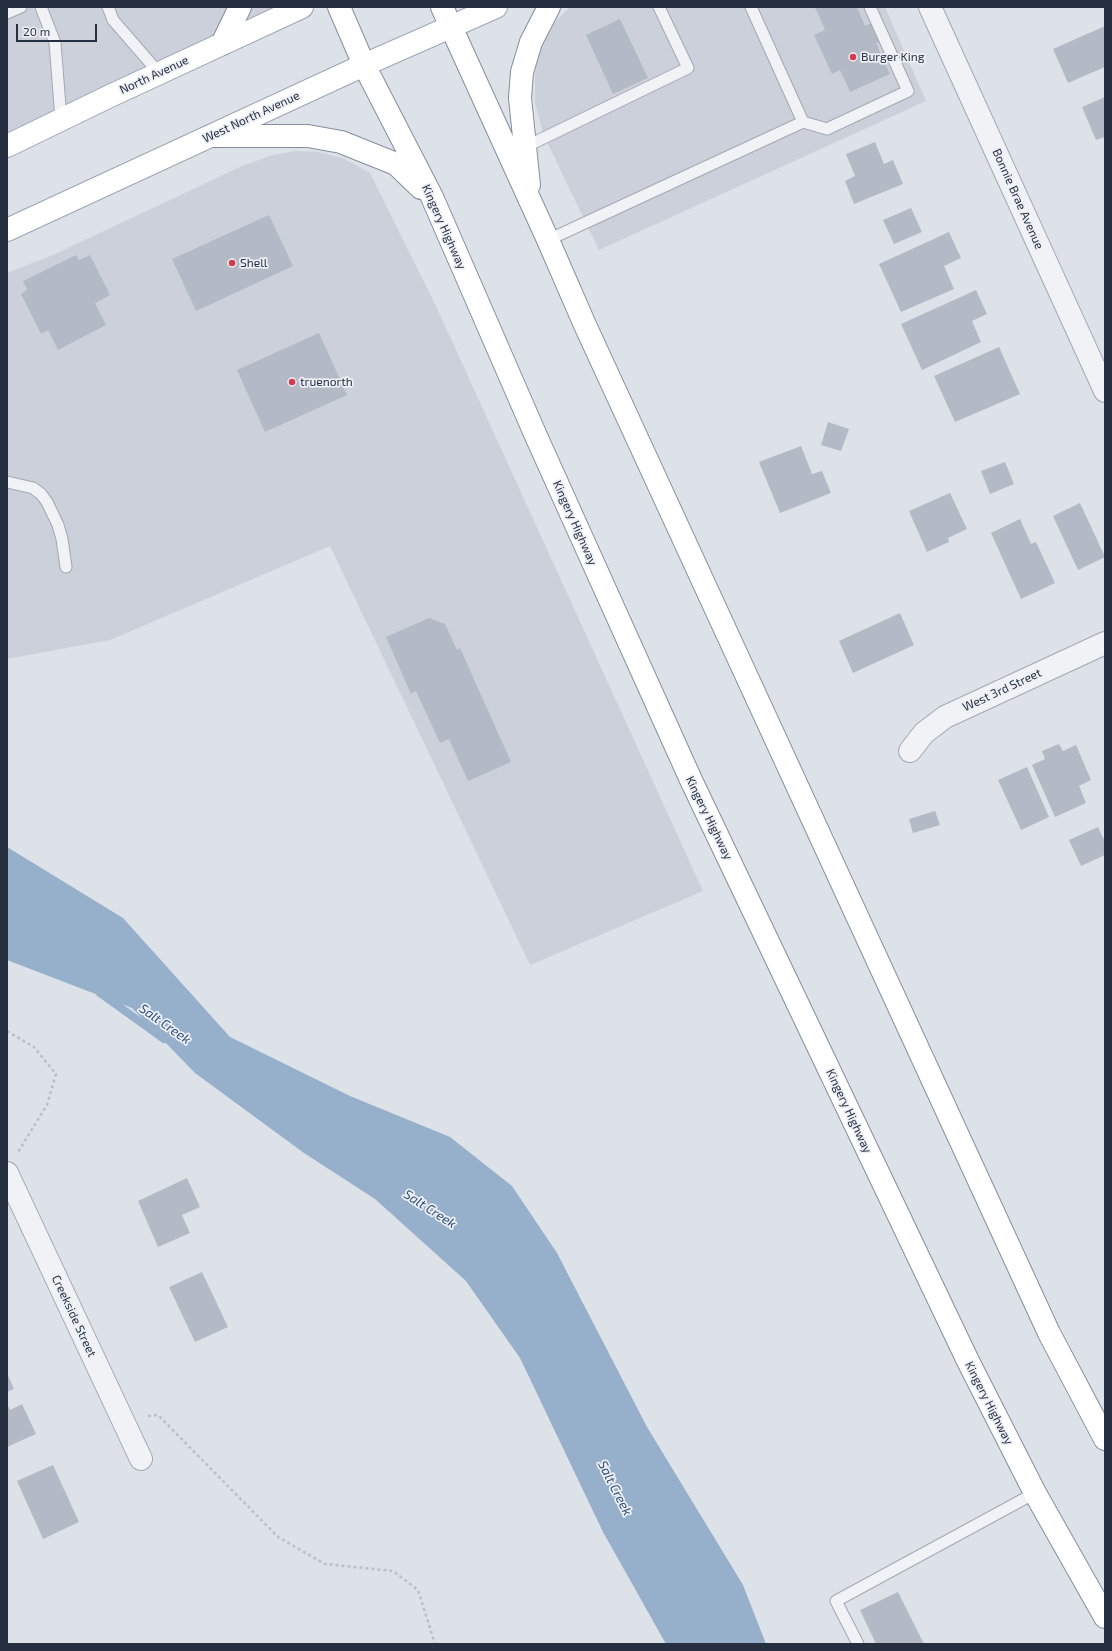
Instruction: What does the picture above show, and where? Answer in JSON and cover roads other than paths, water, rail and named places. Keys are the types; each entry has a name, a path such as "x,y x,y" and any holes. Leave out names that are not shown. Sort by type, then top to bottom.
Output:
{"main road":[{"path":"222,44 240,7"},
{"name":"North Avenue","path":"7,146 61,119 302,7"},
{"name":"Kingery Highway","path":"339,7 364,65 432,197 536,436 666,725 961,1346 1035,1493 1105,1617"},
{"path":"430,7 451,28"},
{"path":"442,7 604,367 1046,1326 1105,1439"},
{"name":"West North Avenue","path":"7,230 364,65 496,7"},
{"path":"531,204 520,98 522,72 531,42 549,7"},
{"path":"211,136 308,136 341,142 396,164 432,197"}],"street":[{"name":"Bonnie Brae Avenue","path":"930,7 1105,391"},
{"name":"West 3rd Street","path":"910,751 924,733 945,717 1105,643"},
{"name":"Creekside Street","path":"11,1164 141,1459"}],"lane":[{"path":"7,13 21,7"},
{"path":"41,7 55,43 61,119"},
{"path":"108,7 113,20 159,73"},
{"path":"525,147 688,68 659,7"},
{"path":"751,7 803,122"},
{"path":"548,240 803,122 827,129 908,91 870,7"},
{"path":"7,482 33,488 47,502 60,532 66,567"},
{"path":"858,1644 836,1600 1035,1493"}],"water":[{"path":"7,847 123,918 230,1037 350,1096 450,1137 512,1186 557,1253 647,1427 743,1585 766,1644 666,1644 603,1532 520,1358 466,1281 375,1199 304,1153 195,1073 132,1008 7,960"}],"waterway":[{"name":"Salt Creek","path":"100,993 164,1039"}],"place":[{"name":"Burger King","path":"853,57"},
{"name":"Shell","path":"232,263"},
{"name":"truenorth","path":"292,382"}]}
